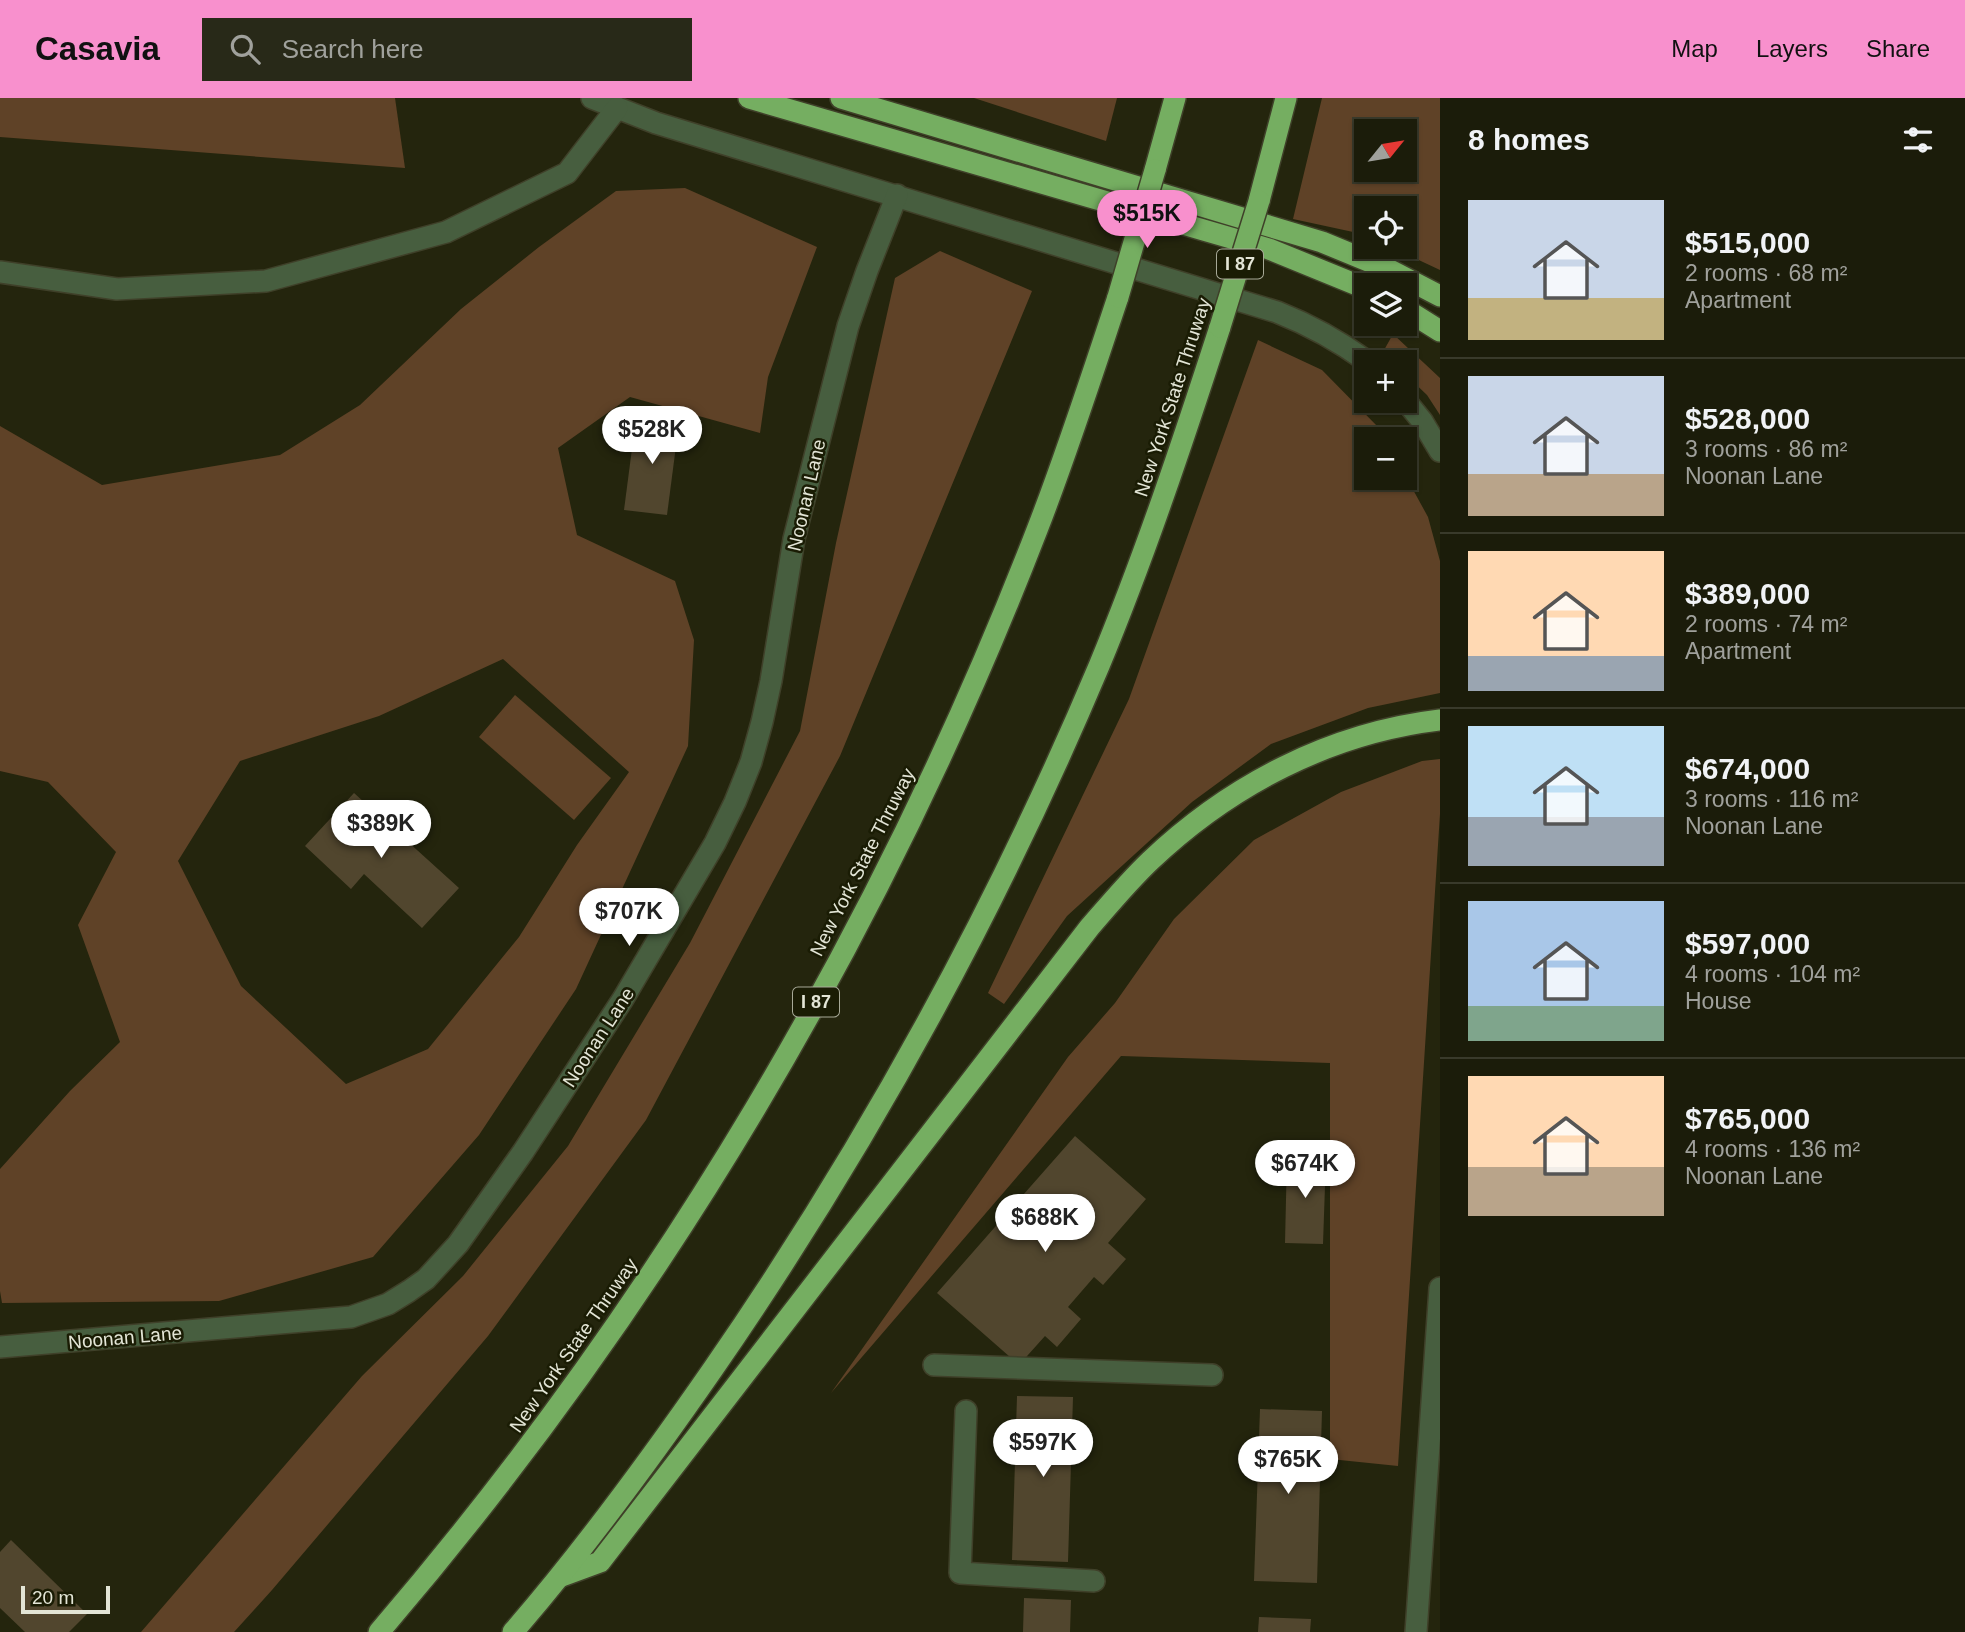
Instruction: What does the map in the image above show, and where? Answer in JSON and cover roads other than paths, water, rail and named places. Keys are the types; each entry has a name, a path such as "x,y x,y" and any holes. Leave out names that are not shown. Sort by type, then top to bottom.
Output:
{"highway":[{"path":"749,98 1269,249 1354,284"},
{"path":"841,98 1322,242 1390,270 1440,296"},
{"path":"1155,170 1166,98"},
{"name":"New York State Thruway","path":"379,1632 481,1508 564,1398 700,1201 806,1020 897,845 992,640 1065,456 1118,296 1175,98"},
{"name":"New York State Thruway","path":"513,1632 562,1576 681,1414 788,1258 884,1099 949,980 1026,828 1100,663 1165,492 1259,201 1286,98"},
{"path":"1417,317 1440,331"},
{"path":"562,1576 600,1562 1082,937 1150,862 1220,804 1288,764 1362,734 1402,724 1440,720"}],"street":[{"path":"592,98 656,123 1277,312 1309,325 1354,352"},
{"path":"0,272 117,289 266,281 446,232 567,173 617,108"},
{"name":"Noonan Lane","path":"0,1347 351,1317 388,1304 409,1291 426,1279 458,1244 523,1152 623,999 715,843 735,802 751,762 762,722 794,539 848,326 897,195"},
{"path":"1416,413 1440,451"},
{"path":"1416,1632 1440,1288"},
{"path":"934,1365 1212,1375"},
{"path":"966,1411 960,1573 1094,1581"}]}
